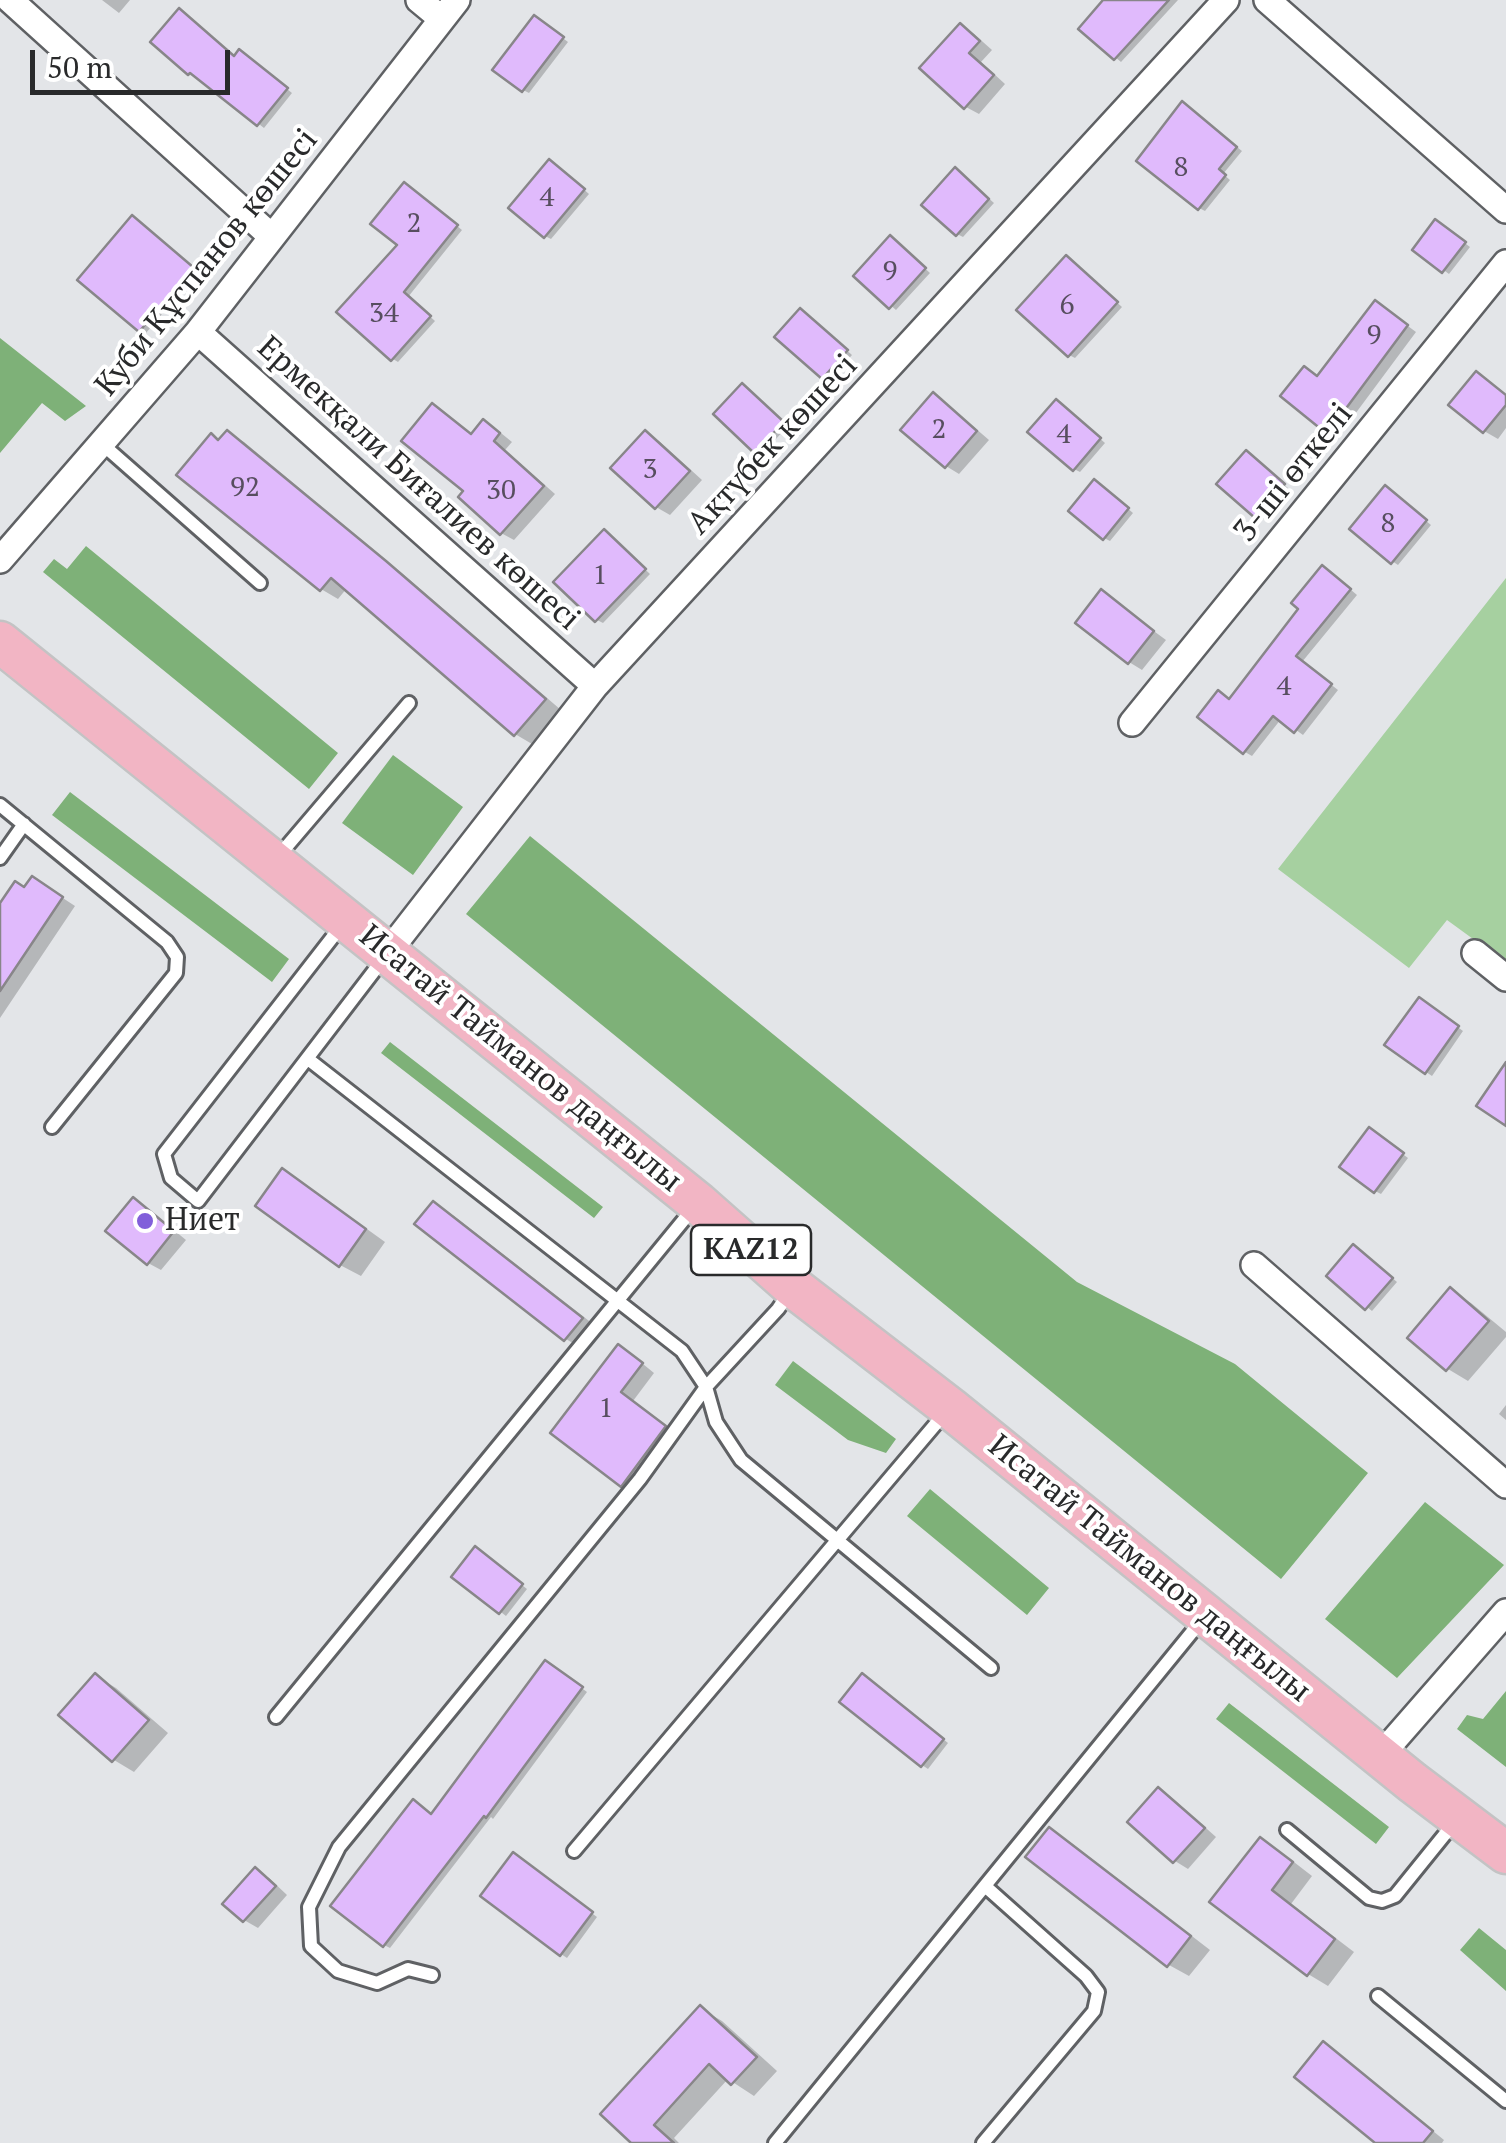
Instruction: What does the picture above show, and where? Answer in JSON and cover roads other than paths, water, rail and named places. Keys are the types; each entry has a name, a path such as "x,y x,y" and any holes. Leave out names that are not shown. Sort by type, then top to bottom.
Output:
{"main road":[{"name":"Исатай Тайманов даңғылы","path":"0,642 698,1203 793,1287 1506,1853"}],"street":[{"path":"10,0 272,237"},
{"path":"419,0 449,10"},
{"name":"Ақтүбек көшесi","path":"388,952 595,686 1226,0"},
{"path":"1267,0 1506,210"},
{"name":"Куби Құспанов көшесi","path":"0,560 198,332 449,10"},
{"name":"3-шi өткелi","path":"1132,723 1506,263"},
{"name":"Ермекқали Биғалиев көшесі","path":"198,332 595,686"},
{"path":"1475,953 1506,978"},
{"path":"1254,1265 1506,1484"},
{"path":"1380,1756 1506,1612"}],"lane":[{"path":"101,443 260,583"},
{"path":"274,861 409,703"},
{"path":"0,805 167,942 177,957 176,973 52,1127"},
{"path":"0,858 24,824"},
{"path":"346,919 164,1154 171,1178 198,1200 388,952"},
{"path":"308,1059 682,1351 706,1387 716,1422 741,1460 991,1668"},
{"path":"276,1717 698,1203"},
{"path":"432,1975 408,1969 378,1983 338,1971 310,1946 309,1907 339,1847 640,1479 706,1387 793,1287"},
{"path":"574,1851 950,1408"},
{"path":"775,2143 1206,1615"},
{"path":"1287,1830 1369,1898 1382,1901 1395,1896 1459,1817"},
{"path":"984,2143 1094,2011 1098,1992 1086,1976 985,1886"},
{"path":"1378,1996 1506,2102"}],"place":[{"name":"Ниет","path":"145,1221"}]}
